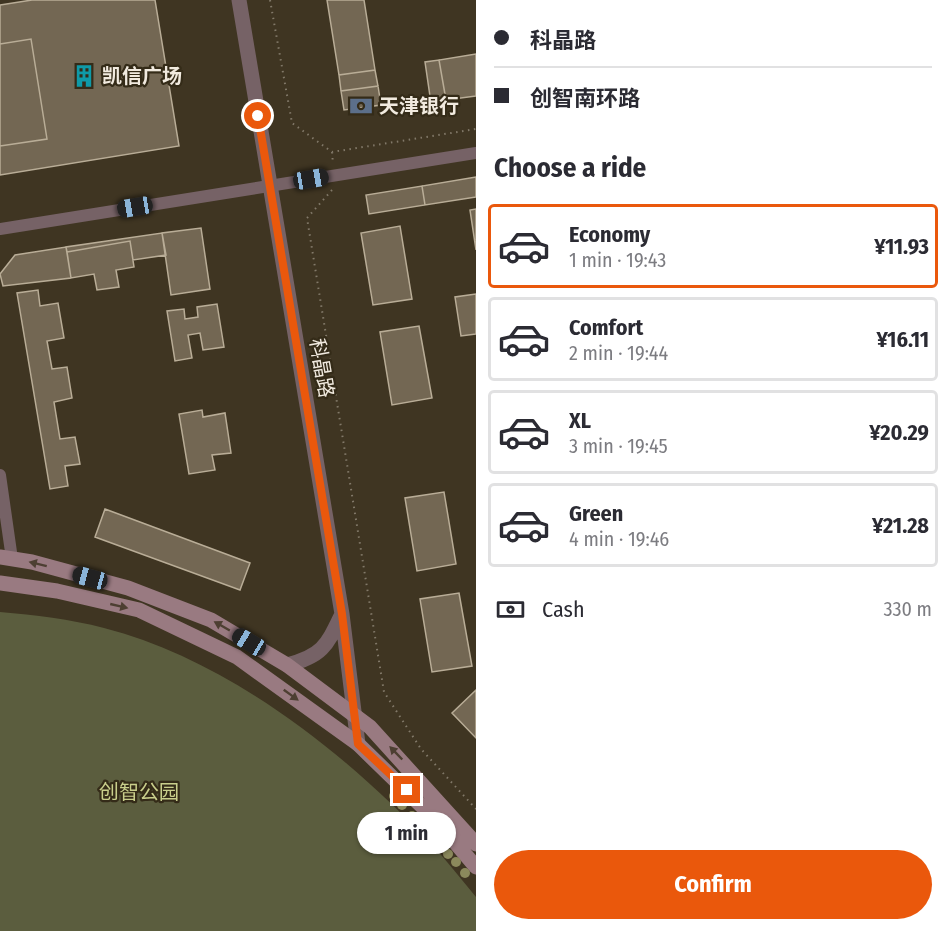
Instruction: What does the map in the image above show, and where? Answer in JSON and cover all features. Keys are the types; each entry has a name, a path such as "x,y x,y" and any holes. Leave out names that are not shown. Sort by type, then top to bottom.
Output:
{"main road":[{"path":"476,844 370,727 287,665 211,620 128,588 32,562 6,558 0,583 57,591 139,610 237,657 358,744 436,819 476,867"}],"street":[{"name":"科晶路","path":"239,0 342,614 358,744"},
{"path":"0,229 476,153"},
{"path":"0,475 6,558"},
{"path":"287,665 308,660 327,644 342,614"}],"path":[{"path":"270,0 292,123 332,152 476,129"},
{"path":"334,188 307,218 384,692 420,749 476,809"}],"green space":[{"name":"创智公园","path":"0,612 78,622 150,643 195,662 239,686 282,714 361,776 438,851 476,897 476,931 0,931"}],"building":[{"name":"凯信广场","path":"32,0 155,0 179,146 0,175 0,5"},
{"path":"327,0 364,0 375,70 339,75"},
{"path":"31,39 47,139 0,146 0,44"},
{"path":"476,54 476,96 446,100 439,60"},
{"path":"439,60 446,100 431,103 425,62"},
{"path":"375,70 378,86 341,91 339,75"},
{"path":"378,86 381,105 344,110 341,91"},
{"path":"476,177 476,197 425,205 422,186"},
{"path":"422,186 425,205 369,214 366,195"},
{"path":"476,209 476,250 470,210"},
{"path":"400,226 412,299 373,305 361,233"},
{"path":"201,228 210,289 171,295 162,233"},
{"path":"162,233 166,255 133,260 130,241 67,252 66,247"},
{"path":"130,241 134,267 116,270 119,287 97,290 94,274 71,278 67,252"},
{"path":"66,247 71,278 3,286 0,274 15,255"},
{"path":"38,290 40,306 58,303 64,338 47,341 52,369 67,367 72,398 54,402 60,439 75,437 80,464 65,466 68,486 50,489 17,293"},
{"path":"476,294 476,334 461,336 455,297"},
{"path":"217,304 224,347 203,350 200,333 188,335 192,358 175,361 167,311 184,309 185,319 198,317 197,307"},
{"path":"419,326 432,398 392,405 380,332"},
{"path":"202,410 203,417 225,413 231,453 212,455 215,470 189,474 179,414"},
{"path":"444,492 456,564 417,571 405,498"},
{"path":"105,509 250,563 240,590 95,537"},
{"path":"459,593 472,666 432,672 420,599"},
{"path":"476,690 476,738 452,713"}],"place":[{"name":"凯信广场","path":"84,76"},
{"name":"天津银行","path":"361,106"}],"route":[{"path":"258,116 342,614 358,744 407,790"}]}
